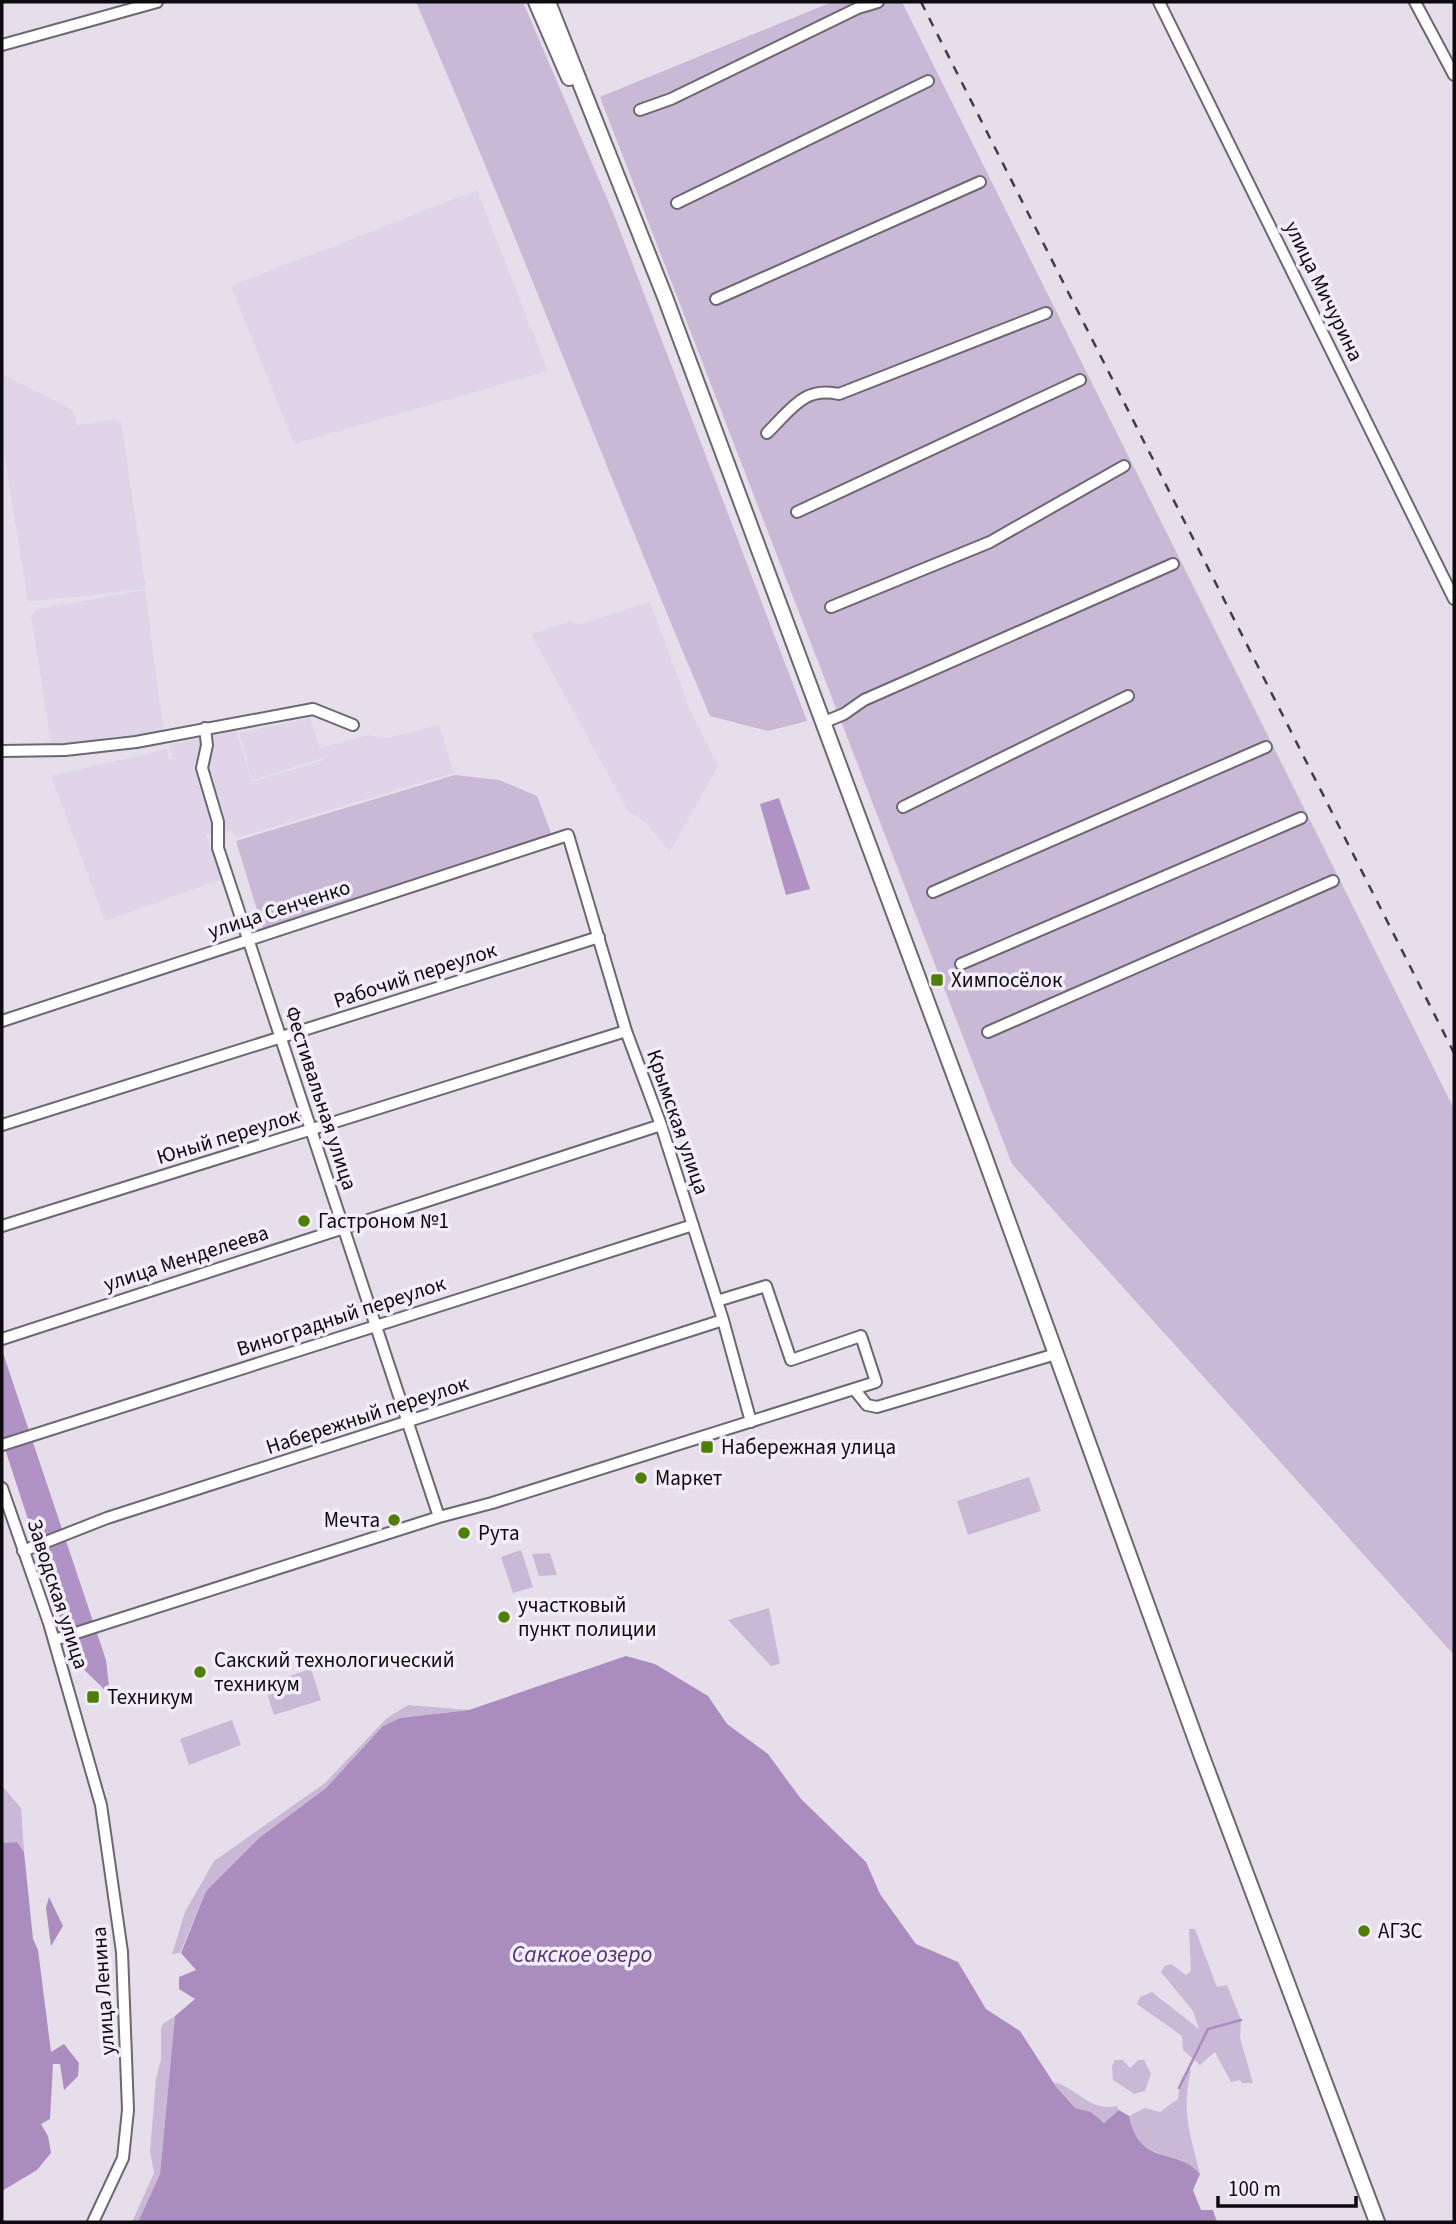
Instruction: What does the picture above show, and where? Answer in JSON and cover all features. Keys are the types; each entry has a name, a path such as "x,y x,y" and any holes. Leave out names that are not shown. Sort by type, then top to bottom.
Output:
{"main road":[{"path":"536,2 568,77 587,101"},
{"path":"548,2 665,297 1201,1754 1377,2222"}],"street":[{"path":"2,44 157,2"},
{"path":"639,110 671,99 858,8 878,2"},
{"name":"улица Мичурина","path":"1158,2 1454,598"},
{"path":"1415,2 1454,75"},
{"path":"677,203 928,81"},
{"path":"716,299 979,182"},
{"path":"767,432 809,393 822,390 839,394 1046,313"},
{"path":"797,512 1080,380"},
{"path":"831,607 990,542 1124,466"},
{"path":"822,723 844,714 864,700 1173,564"},
{"path":"903,807 1128,696"},
{"path":"2,751 65,750 130,743 313,709 353,724"},
{"name":"Фестивальная улица","path":"205,729 207,745 202,768 218,822 218,848 439,1517"},
{"path":"933,892 1266,747"},
{"path":"961,964 1301,818"},
{"name":"улица Сенченко","path":"2,1021 568,835"},
{"name":"Крымская улица","path":"568,835 626,1031 661,1125 723,1320 751,1422"},
{"path":"988,1031 1333,881"},
{"name":"Рабочий переулок","path":"2,1125 599,937"},
{"name":"Юный переулок","path":"2,1226 626,1031"},
{"name":"улица Менделеева","path":"2,1339 661,1125"},
{"name":"Виноградный переулок","path":"2,1444 693,1225"},
{"path":"54,1640 876,1382 861,1336 791,1360 766,1286 717,1301"},
{"name":"Набережный переулок","path":"23,1552 107,1518 723,1320"},
{"path":"853,1389 867,1405 877,1408 1056,1354"},
{"name":"Заводская улица","path":"2,1488 54,1640 88,1754"},
{"name":"улица Ленина","path":"88,1754 103,1817 122,1952 128,2110 124,2158 93,2222"}],"shaded area":[{"path":"416,2 523,2 614,215 807,721 768,731 710,716"},
{"path":"832,2 902,2 1454,1109 1454,1655 1012,1164 600,97"},
{"path":"477,190 548,371 294,444 231,286"},
{"path":"2,374 73,410 77,425 111,420 121,422 146,589 28,602 2,439"},
{"path":"145,590 164,734 132,740 130,734 51,744 31,616 37,609"},
{"path":"650,602 691,712 718,766 670,852 646,823 628,811 531,634 570,621 581,624"},
{"path":"310,718 320,748 368,735 387,738 439,725 454,773 236,838 232,830 206,835 222,879 105,921 51,776 167,749 169,759 179,760 172,757 169,745 236,730 252,782 324,760 322,755 323,758 252,780 239,733"},
{"path":"455,775 499,780 537,796 552,835 263,929 236,841"},
{"path":"779,798 810,889 786,895 760,804"},
{"path":"2,1350 106,1660 110,1695 74,1660 2,1440"},
{"path":"1029,1477 1041,1511 968,1535 957,1501"},
{"path":"521,1550 533,1587 513,1593 501,1557"},
{"path":"550,1553 557,1575 539,1576 532,1554"},
{"path":"769,1608 780,1664 771,1666 728,1620"},
{"path":"311,1669 321,1700 274,1715 264,1684"},
{"path":"408,1705 469,1710 400,1718 383,1726 326,1788 259,1838 206,1891 180,1953 172,1954 185,1912 214,1861 325,1783 387,1718"},
{"path":"232,1720 241,1745 189,1765 180,1739"},
{"path":"2,1786 21,1808 24,1852 17,1842 2,1843"},
{"path":"1189,1929 1195,1929 1217,1987 1227,1985 1241,2020 1240,2038 1253,2083 1242,2083 1240,2080 1231,2082 1215,2052 1200,2065 1183,2050 1182,2036 1137,2004 1140,1997 1152,1992 1199,2029 1193,2011 1161,1972 1165,1966 1171,1964 1186,1975 1191,1971"},
{"path":"175,2016 160,2174 138,2222 132,2222 154,2173 150,2151 156,2079 161,2059 161,2029 163,2024"},
{"path":"1115,2060 1123,2060 1130,2068 1138,2060 1144,2060 1151,2074 1145,2091 1134,2094 1113,2080 1112,2066"},
{"path":"1188,2068 1191,2070 1187,2098 1188,2122 1200,2174 1180,2160 1149,2149 1134,2132 1129,2116 1145,2108 1160,2112 1178,2099 1180,2082"},
{"path":"1053,2082 1098,2106 1117,2106 1119,2110 1104,2123 1091,2112 1075,2108"}],"water":[{"name":"Сакское озеро","path":"626,1656 655,1664 708,1696 727,1724 768,1754 801,1799 866,1862 880,1894 916,1944 958,1962 986,2009 1020,2031 1055,2085 1075,2108 1091,2112 1104,2123 1119,2110 1129,2116 1141,2143 1150,2150 1180,2160 1200,2174 1193,2190 1201,2210 1213,2210 1217,2222 138,2222 160,2174 175,2016 195,1999 179,1989 179,1977 196,1970 181,1953 206,1891 259,1838 326,1788 383,1726 400,1718 469,1710"},
{"path":"17,1842 24,1852 33,1939 38,1950 51,2052 64,2044 79,2063 78,2076 64,2090 60,2064 53,2064 50,2119 41,2124 48,2136 51,2153 37,2170 2,2191 2,1843"},
{"path":"49,1897 63,1926 51,1946 46,1908"}],"waterway":[{"path":"1179,2088 1208,2029 1241,2020"}],"railway":[{"path":"921,2 1454,1053"}],"place":[{"name":"Химпосёлок","path":"937,980"},
{"name":"Гастроном №1","path":"304,1221"},
{"name":"Набережная улица","path":"707,1447"},
{"name":"Маркет","path":"641,1478"},
{"name":"Мечта","path":"394,1520"},
{"name":"Рута","path":"464,1533"},
{"name":"участковый пункт полиции","path":"504,1617"},
{"name":"Сакский технологический техникум","path":"200,1672"},
{"name":"Техникум","path":"93,1697"},
{"name":"АГЗС","path":"1364,1931"}]}
